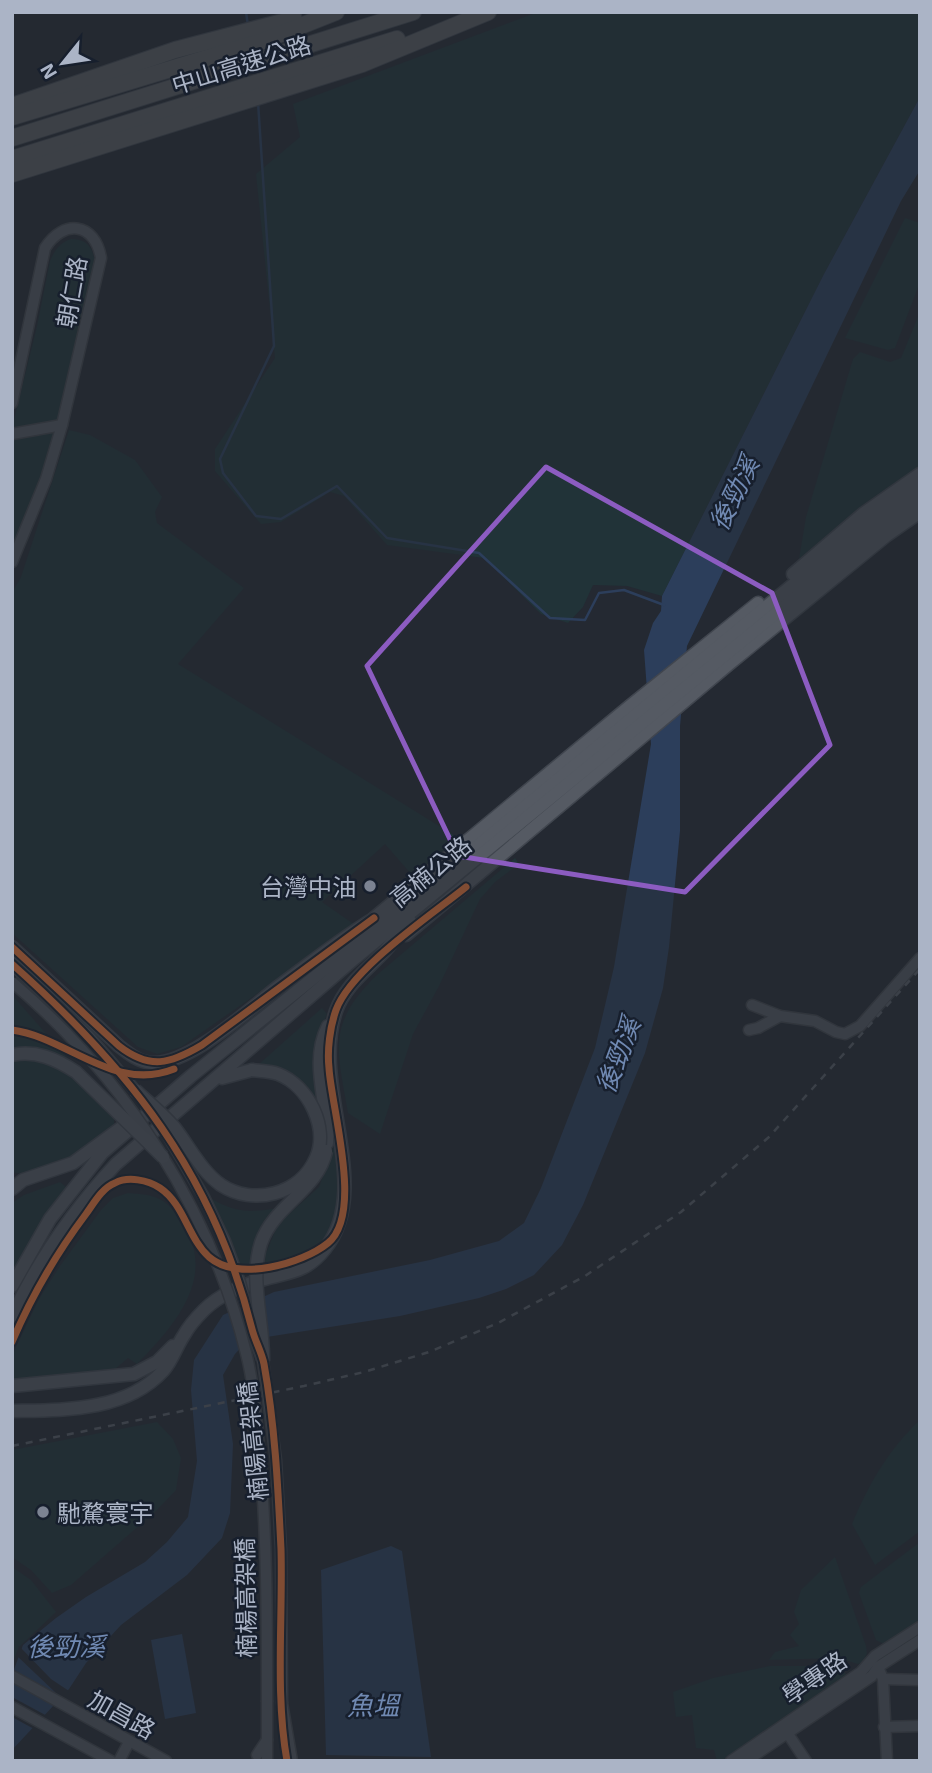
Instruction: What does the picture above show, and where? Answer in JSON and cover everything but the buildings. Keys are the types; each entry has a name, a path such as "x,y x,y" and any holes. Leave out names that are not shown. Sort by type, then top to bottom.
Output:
{"highway":[{"path":"12,117 320,12"},
{"path":"12,106 175,50 249,38 336,12"},
{"name":"中山高速公路","path":"12,138 413,12"},
{"path":"12,185 190,119 257,90 362,64 486,12"},
{"name":"中山高速公路","path":"12,159 257,90"},
{"path":"12,174 190,119"}],"main road":[{"name":"高楠公路","path":"691,663 863,514 920,474"},
{"name":"高楠公路","path":"19,1281 48,1248 85,1198 116,1164 428,895 630,712 872,522 920,488"},
{"name":"高楠公路","path":"12,1316 19,1281 50,1219 102,1153 377,923 428,895 532,828 693,682 879,528 920,501"},
{"name":"高楠公路","path":"632,739 692,696 920,512"},
{"name":"高楠公路","path":"381,955 428,895"},
{"path":"12,947 134,1058 153,1063 176,1059 202,1045 377,923 399,904 428,895"},
{"path":"263,1361 264,1340 256,1277 261,1243 276,1218 318,1172 327,1143 319,1056 323,1035 354,981 406,926 428,895"},
{"path":"372,944 406,926"},
{"path":"12,1386 27,1387 134,1374 161,1359 208,1306 234,1290 266,1278 287,1275 311,1263 324,1251 336,1233 342,1216 345,1188 343,1158 328,1068 336,1010"},
{"path":"12,1055 37,1054 63,1063 76,1072 163,1157"},
{"path":"135,1090 172,1126 206,1170 234,1192 254,1197 273,1194 299,1180 311,1166 318,1149 319,1128 313,1108 299,1088 278,1074 252,1070 212,1082"},
{"path":"16,1182 53,1172 73,1163 114,1131 157,1105"},
{"path":"12,1411 96,1406 120,1398 148,1383 163,1371 184,1333"}],"street":[{"name":"朝仁路","path":"12,403 45,248 53,235 66,229 79,229 90,234 99,243 101,258 62,425 46,479 12,562"},
{"path":"12,434 62,425"},
{"path":"752,1005 780,1017 815,1021 845,1034 852,1031 920,958"},
{"name":"楠陽高架橋","path":"12,964 89,1036 135,1090 167,1134 204,1197 240,1282 263,1361 276,1460 282,1703 290,1761"},
{"name":"楠楊高架橋","path":"12,982 78,1044 119,1093 184,1191 213,1249 224,1278 246,1353 254,1396 266,1549 267,1740 262,1758"},
{"path":"749,1030 780,1017"},
{"name":"學專路","path":"731,1761 762,1744 861,1672 875,1656 920,1627"},
{"name":"學專路","path":"784,1728 872,1676 877,1667 920,1640"},
{"path":"877,1667 883,1679 887,1761"},
{"name":"加昌路","path":"12,1676 166,1761"},
{"path":"883,1679 920,1680"},
{"name":"加昌路","path":"12,1707 111,1761"},
{"path":"884,1727 920,1726"},
{"path":"784,1728 806,1761"},
{"path":"119,1761 129,1742"},
{"path":"762,1744 767,1752 767,1761"},
{"name":"學專路","path":"746,1761 762,1744"}],"highlighted area":[{"path":"546,467 772,593 830,745 685,892 458,856 367,666"}],"shaded area":[{"path":"538,12 920,12 920,97 824,274 662,596 627,586 593,585 583,607 568,623 541,614 484,558 387,545 344,496 330,492 281,522 261,524 215,471 215,449 275,358 256,174 300,137 293,104"},
{"path":"905,218 920,223 920,282 895,348 888,350 845,338"},
{"path":"71,239 89,245 95,263 57,421 12,428 50,261 58,247"},
{"path":"920,312 920,466 864,504 799,559 806,517 853,359 860,352 890,362 901,358"},
{"path":"69,430 90,435 135,460 162,497 155,512 157,523 244,588 178,664 460,839 412,875 385,844 322,902 355,925 181,1047 157,1054 138,1047 12,933 12,593 21,577"},
{"path":"54,431 40,481 12,551 12,439"},
{"path":"515,858 519,864 495,882 480,899 413,1034 380,1134 348,1113 339,1038 350,1008 378,974"},
{"path":"12,995 80,1072 114,1119 114,1124 105,1132 67,1159 38,1171 24,1173 12,1172"},
{"path":"322,1008 327,1014 321,1030 323,1127 312,1100 258,1065"},
{"path":"336,1140 339,1186 333,1231 328,1239 301,1256 261,1265 278,1224 319,1187"},
{"path":"60,1182 66,1187 65,1193 12,1276 12,1203 24,1195"},
{"path":"128,1193 153,1196 165,1202 181,1221 192,1241 196,1261 194,1280 188,1299 178,1316 137,1364 128,1358 115,1369 99,1373 12,1382 12,1356 39,1299 101,1210 113,1198"},
{"path":"207,1196 233,1209 258,1211 279,1208 257,1240 251,1266 238,1263"},
{"path":"920,1420 920,1531 875,1565 852,1524 880,1468"},
{"path":"157,1422 173,1439 181,1458 176,1490 71,1585 52,1593 31,1570 12,1557 12,1450"},
{"path":"920,1542 920,1620 884,1644 876,1640 859,1593 861,1587"},
{"path":"835,1557 866,1646 867,1653 863,1662 858,1664 838,1658 769,1660 775,1652 799,1646 790,1635 799,1624 794,1612 801,1590"},
{"path":"12,1567 31,1580 56,1612 20,1646 12,1663"},
{"path":"770,1666 820,1666 842,1670 847,1675 844,1680 727,1761 717,1761 714,1750 696,1748 692,1715 676,1717 673,1692 713,1678"}],"water":[{"name":"後勁溪","path":"920,97 920,170 901,201 687,646 680,726 680,831 663,988 645,1053 583,1205 562,1245 534,1275 506,1289 479,1298 400,1316 248,1340 235,1354 223,1375 233,1444 230,1513 222,1538 187,1575 121,1625 86,1663 69,1689 12,1750 12,1675 23,1645 86,1597 145,1562 188,1517 197,1461 191,1390 194,1360 223,1315 274,1292 430,1260 499,1241 524,1223 541,1188 595,1048 614,967 651,744 644,650 653,623 661,611 662,596 824,274"},
{"name":"魚塭","path":"391,1546 402,1551 431,1757 326,1755 321,1570"},
{"path":"182,1634 196,1713 165,1719 151,1640"}],"pier":[{"path":"19,1646 51,1679 69,1691 62,1702 12,1680 12,1669 56,1693 16,1655"},
{"path":"12,1697 49,1717 36,1730 12,1717"}],"waterway":[{"path":"246,12 248,26"},
{"path":"258,102 274,346 220,459 223,473 256,516 281,519 337,486 387,538 479,553 550,618 585,620 599,593 624,590 664,605"}],"railway":[{"path":"12,1446 364,1372 429,1352 498,1323 585,1276 681,1212 769,1137 920,969"}],"cycle path":[{"path":"12,1342 36,1291 65,1244 102,1192 120,1181 138,1180 160,1188 175,1203 202,1249 221,1264 236,1268 270,1267 303,1258 328,1243 338,1229 344,1209 345,1185 328,1061 336,1010 344,994 374,961 466,887"},
{"path":"12,947 119,1046 141,1059 160,1062 180,1057 202,1045 374,918"},
{"path":"12,964 55,1003 94,1044 130,1085 162,1128 215,1221 235,1273 263,1360 273,1433 281,1549 281,1709 287,1761"},
{"path":"12,1030 52,1042 91,1061 131,1074 152,1075 174,1069"}],"place":[{"name":"台灣中油","path":"370,886"},
{"name":"馳騖寰宇","path":"43,1512"}]}
